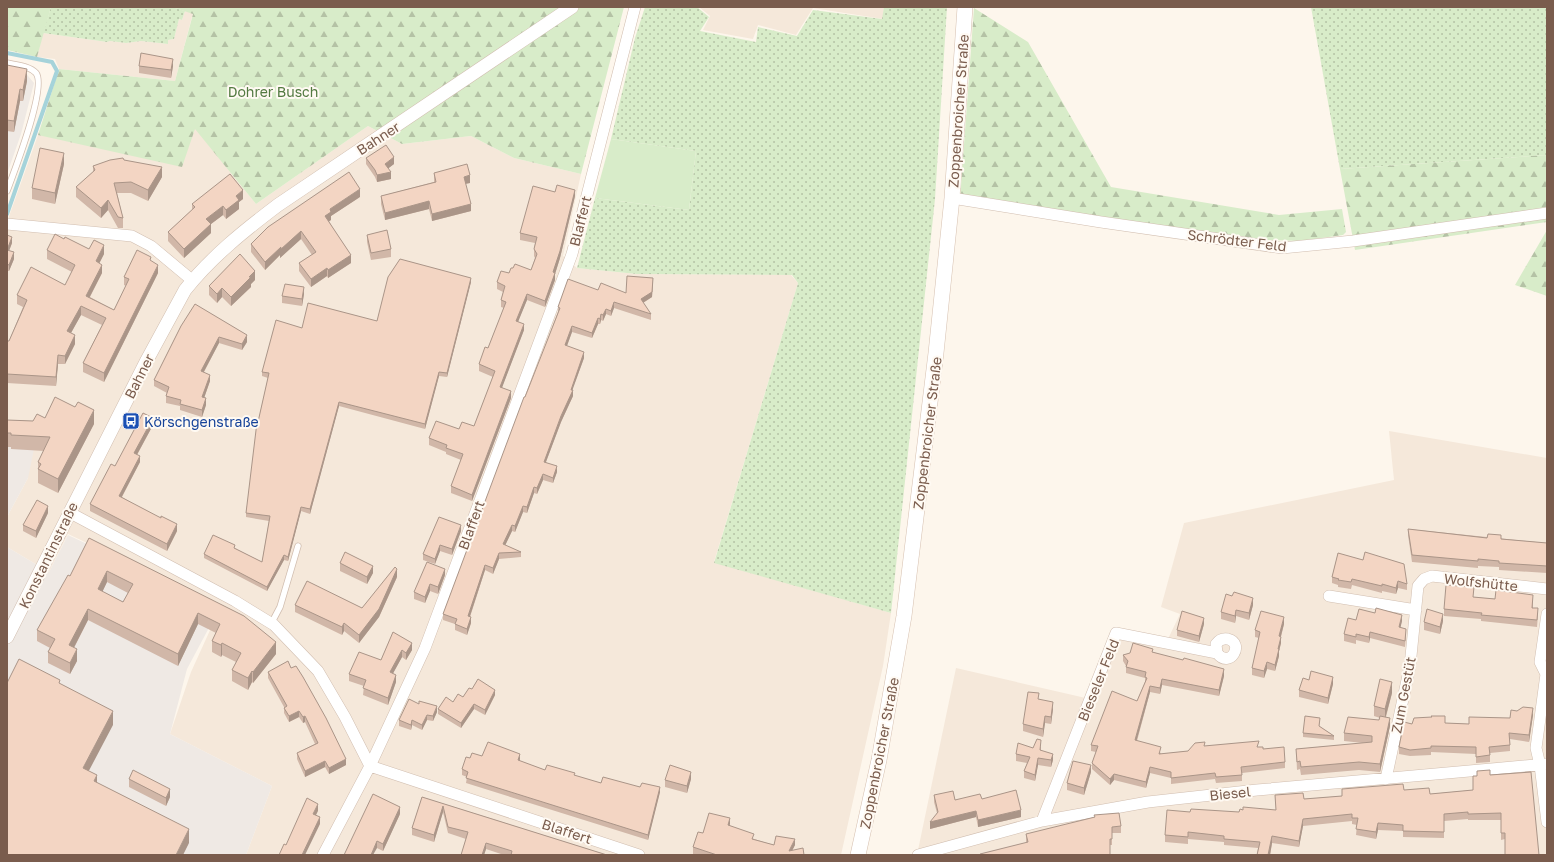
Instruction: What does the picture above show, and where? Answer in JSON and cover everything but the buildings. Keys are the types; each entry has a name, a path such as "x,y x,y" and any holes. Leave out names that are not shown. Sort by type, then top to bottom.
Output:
{"main road":[{"name":"Zoppenbroicher Straße","path":"858,855 879,760 904,616 936,353 952,198 964,7"}],"street":[{"name":"Bahner","path":"78,494 185,290 219,254 254,223 278,205 572,7"},
{"name":"Blaffert","path":"635,7 572,254 425,648 370,766 639,855"},
{"name":"Schrödter Feld","path":"952,198 1282,248 1353,241 1547,213"},
{"path":"7,224 132,236 151,246 193,280"},
{"name":"Konstantinstraße","path":"7,637 78,494"},
{"path":"69,514 235,600 271,624 318,671 345,717 370,766 323,855"},
{"name":"Wolfshütte","path":"1418,586 1424,579 1432,576 1547,589"},
{"name":"Zum Gestüt","path":"1386,779 1410,666 1418,586"},
{"path":"1329,596 1416,610"},
{"path":"1547,614 1540,662 1546,674 1536,748 1544,765 1547,822"},
{"name":"Bieseler Feld","path":"1042,822 1116,633 1217,653"},
{"name":"Biesel","path":"918,855 1042,822 1148,802 1257,790 1544,765"}],"lane":[{"path":"7,63 29,68 36,73 40,83 32,118 7,191"},
{"path":"271,624 280,607 298,546"}],"shaded area":[{"path":"699,7 884,7 883,19 813,8 796,35 758,25 753,39 703,30 710,16"},
{"path":"185,11 193,13 175,81 59,69 55,59 37,57 43,33 107,42 126,43 141,41 168,44 168,40 174,39 179,19 182,20"},
{"path":"7,67 23,70 34,83 21,134 7,174"},
{"path":"368,126 402,144 471,136 514,158 581,174 563,256 577,268 637,274 791,275 798,283 714,562 891,613 883,666 841,855 246,855 272,786 170,734 191,672 221,606 68,534 49,572 7,547 7,517 28,478 7,425 7,222 38,135 195,128 256,204"},
{"path":"7,425 39,425 28,478 7,517"},
{"path":"1389,431 1547,458 1547,855 917,855 956,668 1090,699 1116,633 1166,643 1180,614 1161,607 1184,523 1394,480"},
{"path":"68,535 220,607 187,669 170,734 272,786 246,855 7,855 7,547 49,572"}],"green space":[{"path":"7,7 51,7 37,57 7,50"},
{"path":"51,7 172,7 185,11 182,20 179,19 174,39 168,40 168,44 141,41 126,43 107,42 43,33"},
{"name":"Dohrer Busch","path":"172,7 624,7 581,174 514,158 471,136 402,144 368,126 256,204 195,129 182,167 38,135 59,69 175,81 193,14"},
{"path":"645,7 697,7 709,17 700,31 756,42 758,27 797,36 813,10 882,19 884,7 947,7 935,199 891,613 714,563 798,283 792,275 637,274 577,268 595,198 689,210 696,151 611,139 635,38"},
{"path":"1311,7 1547,7 1547,155 1340,169"},
{"path":"974,8 1028,42 1111,187 1279,215 1342,209 1346,232 1343,235 1300,241 1268,240 960,199"},
{"path":"611,139 696,151 689,210 595,198"},
{"path":"1547,155 1547,222 1355,250 1340,169"},
{"path":"1547,230 1547,296 1515,285"}],"waterway":[{"path":"7,53 52,62 57,71 7,214"}],"place":[{"name":"Körschgenstraße","path":"131,421"}]}
